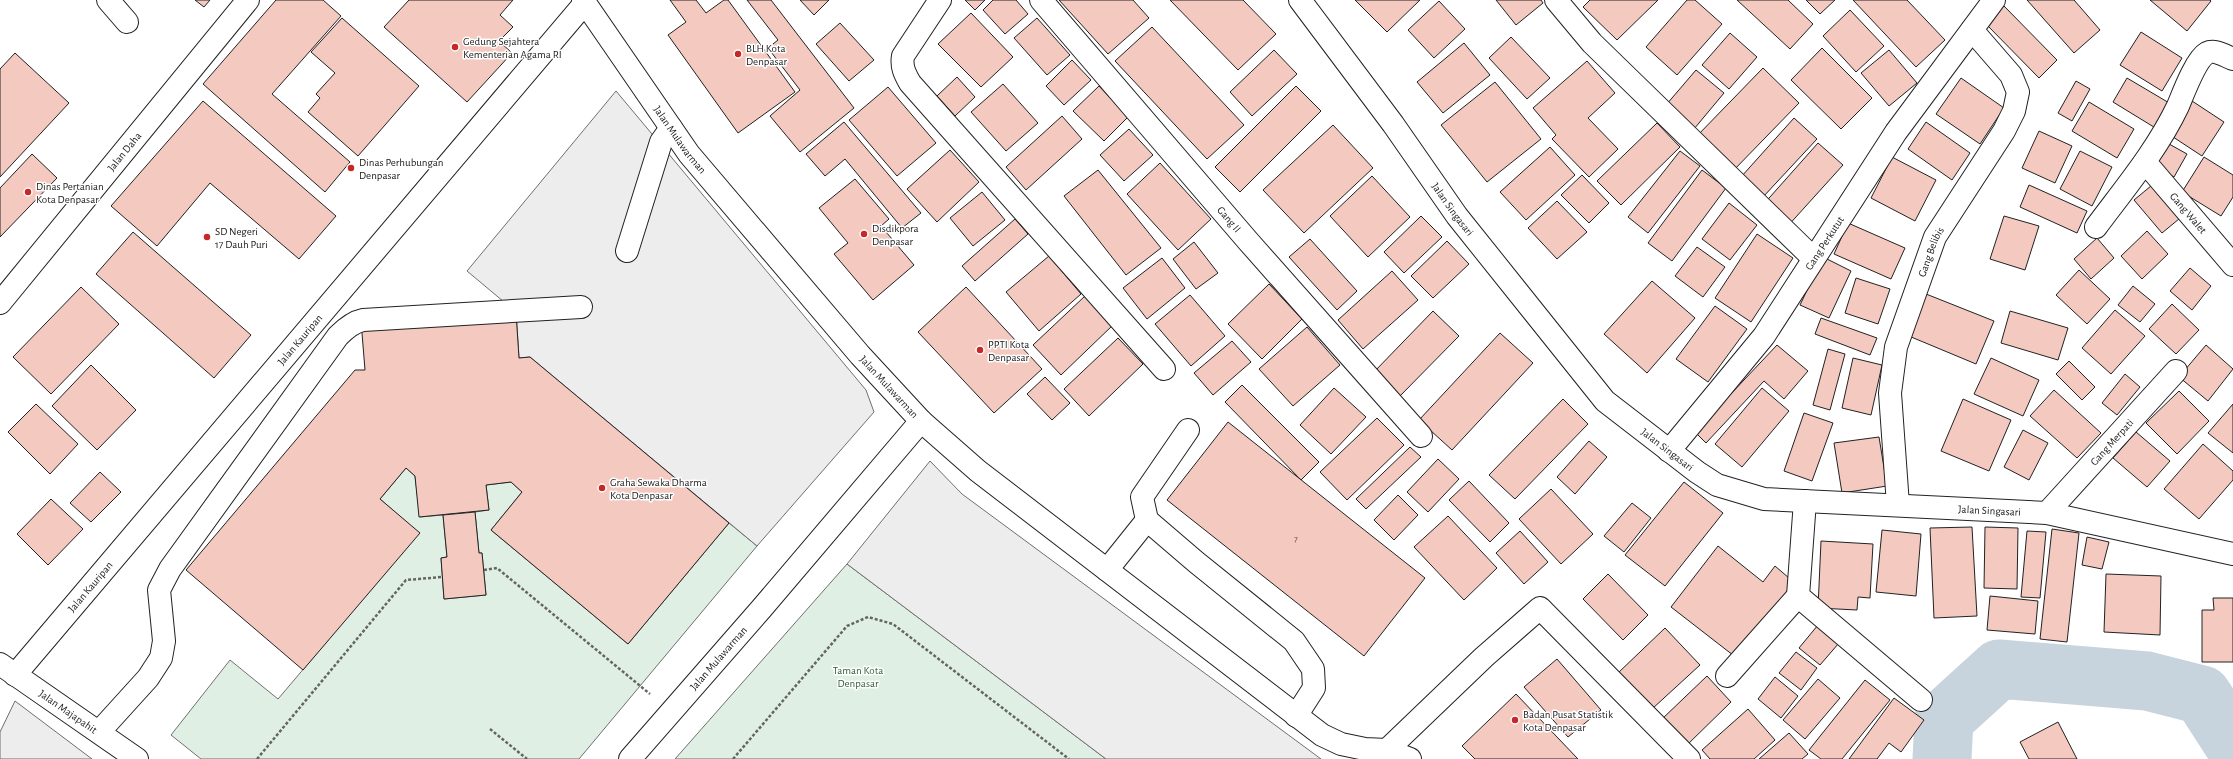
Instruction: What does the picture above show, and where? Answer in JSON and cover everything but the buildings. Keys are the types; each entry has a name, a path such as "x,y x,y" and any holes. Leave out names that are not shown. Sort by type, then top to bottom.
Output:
{"street":[{"path":"108,0 127,22"},
{"name":"Jalan Daha","path":"0,303 248,0"},
{"path":"940,0 903,56 901,63 904,73 910,83 1164,369"},
{"name":"Gang II","path":"1041,0 1248,241 1421,436"},
{"name":"Jalan Singasari","path":"1300,0 1393,124 1457,216 1605,401 1697,472 1724,487 1764,499 2046,513 2233,554"},
{"path":"1556,0 1592,43 1813,258"},
{"name":"Gang Perkutut","path":"1669,451 1764,336 1785,305 1813,258 1896,132 1994,0"},
{"name":"Jalan Mulawarman","path":"584,2 689,154 860,355 921,421 630,759"},
{"name":"Jalan Kauripan","path":"7,670 584,2"},
{"name":"Gang Belibis","path":"1898,505 1890,393 1896,347 1935,237 2004,131 2014,111 2018,92 2011,75 1972,30"},
{"path":"2096,227 2145,162 2170,122 2194,70 2206,54 2212,52 2233,59"},
{"path":"627,251 661,142 671,128"},
{"name":"Gang Walet","path":"2145,162 2233,264"},
{"path":"99,732 148,678 160,658 164,641 159,590 170,569 338,336 355,322 363,320 581,307"},
{"name":"Gang Merpati","path":"2046,513 2176,371"},
{"path":"921,421 978,471 1322,735 1341,744 1365,749 1387,750 1410,759"},
{"path":"1188,430 1142,497 1147,520 1196,562 1294,641 1312,669 1314,688 1296,716"},
{"path":"1727,676 1798,596 1805,502"},
{"path":"1107,570 1147,520"},
{"path":"1798,596 1921,700"},
{"path":"1387,750 1484,657 1540,608 1689,759"},
{"name":"Jalan Majapahit","path":"7,670 137,759"}],"path":[{"path":"484,570 496,568 672,712"},
{"path":"257,759 406,580 442,577"},
{"path":"733,759 848,626 868,617 893,624 1069,759"},
{"path":"490,729 527,759"}],"green space":[{"path":"406,468 415,476 420,517 443,515 447,557 441,558 444,599 486,595 482,553 479,553 475,512 489,510 486,485 511,482 522,492 491,530 628,644 729,523 757,546 579,759 201,759 171,735 230,660 278,699 419,533 380,499"},
{"name":"Taman Kota Denpasar","path":"847,564 1106,759 675,759"}],"shaded area":[{"path":"616,91 866,390 874,412 757,546 530,357 519,358 516,312 467,271"},
{"path":"930,461 962,494 1321,759 1106,759 847,564"},
{"path":"15,701 92,759 0,759 0,732"}],"waterway":[{"path":"1942,759 1944,719 1999,669 2147,681 2202,695 2233,743"}],"place":[{"name":"Gedung Sejahtera Kementerian Agama RI","path":"455,47"},
{"name":"BLH Kota Denpasar","path":"738,54"},
{"name":"Dinas Perhubungan Denpasar","path":"351,168"},
{"name":"Dinas Pertanian Kota Denpasar","path":"28,192"},
{"name":"Disdikpora Denpasar","path":"864,234"},
{"name":"SD Negeri 17 Dauh Puri","path":"207,237"},
{"name":"PPTI Kota Denpasar","path":"980,350"},
{"name":"Graha Sewaka Dharma Kota Denpasar","path":"602,488"},
{"name":"Badan Pusat Statistik Kota Denpasar","path":"1515,720"}]}
